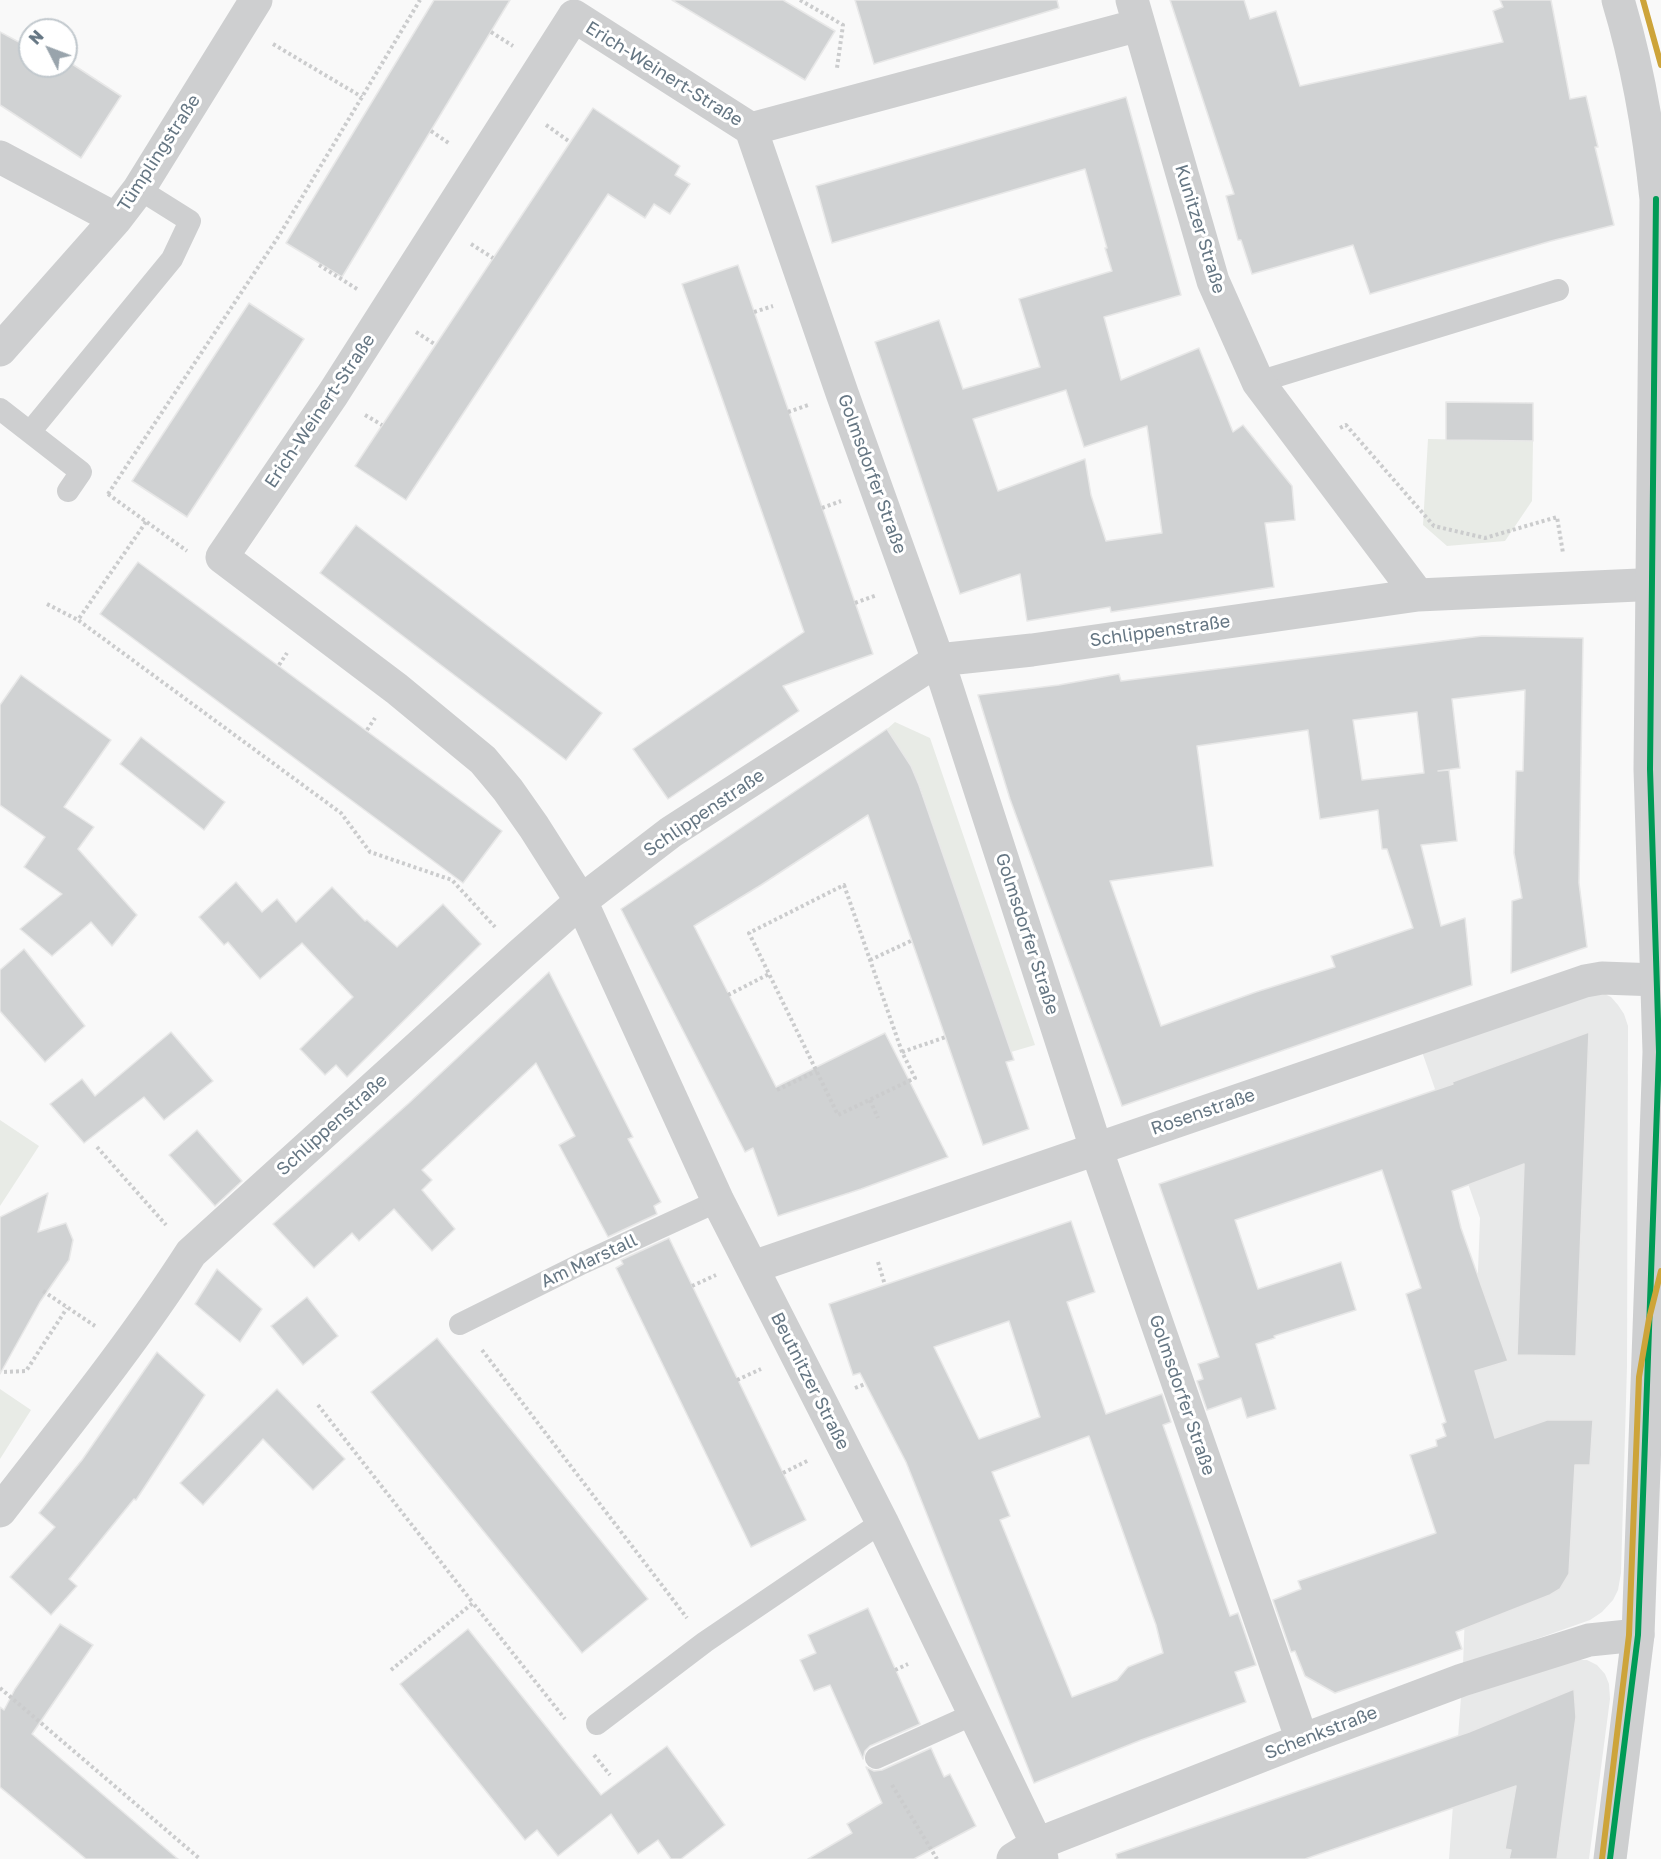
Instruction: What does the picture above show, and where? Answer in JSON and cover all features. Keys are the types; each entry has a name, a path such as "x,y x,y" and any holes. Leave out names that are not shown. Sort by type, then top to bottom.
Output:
{"street":[{"path":"1610,1859 1638,1635 1660,1052 1650,769 1656,584 1658,199 1641,89 1618,0"},
{"name":"Tümplingstraße","path":"0,350 116,219 139,189 248,12"},
{"name":"Kunitzer Straße","path":"752,129 831,108 1136,12 1213,281 1258,382 1418,594"},
{"name":"Erich-Weinert-Straße","path":"222,557 333,394 574,16 752,129"},
{"name":"Golmsdorfer Straße","path":"752,129 842,393 938,660 1096,1149 1302,1740"},
{"path":"0,157 116,219"},
{"path":"222,557 397,689 483,760 534,827 581,901"},
{"name":"Schlippenstraße","path":"0,1511 126,1347 191,1253 520,954 581,901 672,832 938,660 1032,650 1418,594 1656,584"},
{"name":"Beutnitzer Straße","path":"581,901 718,1201 882,1522 974,1714 1030,1854"},
{"name":"Rosenstraße","path":"753,1267 1585,981 1602,978 1658,980"},
{"name":"Schenkstraße","path":"1030,1854 1302,1740 1462,1680 1589,1640 1638,1635"}],"lane":[{"path":"30,432 172,259 190,221 139,189"},
{"path":"1258,382 1558,290"},
{"path":"0,410 81,472 68,491"},
{"name":"Am Marstall","path":"460,1324 583,1263 718,1201"},
{"path":"597,1724 705,1642 882,1522"},
{"path":"876,1758 974,1714"}],"path":[{"path":"108,494 280,234 420,0"},
{"path":"800,0 843,26 831,108"},
{"path":"248,12 362,97"},
{"path":"319,265 388,308"},
{"path":"1305,444 1346,425 1434,526 1485,538 1557,517 1564,560"},
{"path":"81,472 202,563 222,557"},
{"path":"78,620 146,522"},
{"path":"47,604 78,620 341,813 370,852 452,880 520,954"},
{"path":"844,885 870,960 902,1052 915,1078 838,1115 749,933 844,885"},
{"path":"870,960 913,940"},
{"path":"728,995 769,974"},
{"path":"902,1052 946,1037"},
{"path":"777,1090 817,1071"},
{"path":"870,1100 878,1118"},
{"path":"97,1147 191,1253"},
{"path":"43,1291 126,1347"},
{"path":"4,1372 26,1371 67,1308"},
{"path":"460,1324 705,1642"},
{"path":"318,1405 566,1720"},
{"path":"391,1671 473,1603"},
{"path":"0,1688 200,1859"},
{"path":"588,1747 610,1775"},
{"path":"876,1758 937,1859"}],"shaded area":[{"path":"1428,439 1533,441 1532,501 1505,541 1447,546 1423,525"},
{"path":"895,722 930,738 1035,1045 1011,1052 919,784 911,766 887,729"},
{"path":"1601,992 1611,997 1618,1005 1628,1026 1627,1366 1621,1573 1618,1590 1613,1600 1602,1612 1590,1620 1463,1665 1480,1218 1420,1046"},
{"path":"0,1120 39,1146 0,1206"},
{"path":"0,1389 31,1410 0,1459"},
{"path":"1572,1660 1587,1660 1597,1665 1605,1674 1609,1684 1610,1699 1589,1859 1449,1859 1461,1697"}],"building":[{"path":"434,0 510,0 342,277 286,243"},
{"path":"672,0 783,0 835,31 805,80"},
{"path":"855,0 1057,0 1059,8 874,64"},
{"path":"1170,0 1244,0 1250,19 1276,11 1300,86 1503,42 1493,11 1503,7 1500,0 1551,0 1570,99 1586,96 1598,147 1595,147 1614,225 1370,294 1353,245 1252,274 1241,240 1238,240 1226,196 1234,194"},
{"path":"0,32 18,42 18,78 78,78 78,68 121,96 81,158 0,105"},
{"path":"1126,97 1181,295 1104,317 1121,380 1199,348 1233,432 1243,425 1292,486 1295,520 1265,523 1274,587 1111,612 1110,607 1027,621 1020,574 960,594 875,342 939,320 963,389 1040,367 1019,299 1112,271 1085,169 832,243 816,186","holes":["1066,390 1084,447 1147,426 1162,533 1106,541 1091,495 1085,459 998,491 973,419"]},
{"path":"593,108 680,166 675,175 690,184 670,214 654,204 645,218 608,194 406,500 355,466"},
{"path":"738,265 873,654 783,686 799,711 668,799 633,749 804,632 682,284"},
{"path":"249,303 304,339 187,517 132,481"},
{"path":"1446,402 1533,403 1533,441 1446,440"},
{"path":"356,525 602,713 566,760 320,573"},
{"path":"138,562 502,831 463,883 100,614"},
{"path":"1482,636 1583,638 1579,883 1587,947 1511,973 1512,901 1522,898 1514,853 1516,771 1523,771 1525,690 1452,699 1460,768 1438,771 1449,770 1457,841 1421,845 1441,926 1465,918 1472,985 1122,1106 1010,799 978,695 1059,685 1119,674 1121,681","holes":["1417,712 1424,773 1362,780 1353,720","1308,730 1320,819 1378,810 1382,849 1387,849 1413,928 1331,956 1335,967 1161,1026 1110,881 1213,866 1197,746"]},
{"path":"21,675 111,740 64,807 94,827 78,849 137,915 112,946 91,922 52,956 20,929 62,894 24,867 45,837 0,805 0,705"},
{"path":"887,729 911,766 919,785 1014,1060 1006,1062 1029,1129 983,1145 868,815 694,926 776,1087 885,1033 948,1157 778,1216 753,1148 745,1152 621,909"},
{"path":"141,737 225,802 204,830 120,764"},
{"path":"236,882 262,912 277,899 296,922 332,887 365,921 367,920 397,947 443,904 481,944 347,1077 336,1065 325,1075 300,1049 353,997 302,943 260,979 228,942 224,945 199,917"},
{"path":"24,949 85,1026 45,1062 0,1011 0,970"},
{"path":"549,972 633,1137 628,1139 661,1202 654,1206 657,1214 608,1237 559,1145 575,1136 536,1063 422,1170 432,1180 422,1190 455,1229 432,1251 394,1209 359,1241 352,1233 314,1268 273,1224 409,1103"},
{"path":"171,1032 213,1081 164,1120 144,1097 84,1143 50,1104 82,1079 95,1096"},
{"path":"1589,1032 1576,1356 1517,1355 1524,1164 1452,1191 1461,1228 1508,1361 1475,1371 1495,1438 1547,1420 1593,1420 1590,1465 1575,1465 1569,1574 1560,1589 1550,1595 1456,1632 1462,1649 1335,1693 1305,1676 1295,1651 1291,1652 1273,1600 1301,1589 1298,1581 1436,1533 1410,1455 1437,1446 1436,1440 1446,1436 1442,1424 1446,1422 1406,1294 1421,1288 1382,1170 1235,1220 1258,1289 1341,1262 1356,1310 1256,1344 1276,1409 1247,1418 1241,1398 1207,1410 1197,1381 1203,1379 1198,1364 1219,1357 1159,1184 1453,1084 1452,1082"},
{"path":"197,1130 242,1181 215,1206 169,1155"},
{"path":"48,1193 38,1232 66,1223 73,1240 69,1260 40,1302 0,1374 0,1217"},
{"path":"1071,1221 1095,1292 1067,1302 1106,1414 1162,1394 1171,1422 1163,1425 1230,1616 1238,1613 1256,1665 1235,1672 1246,1702 1141,1740 1034,1783 906,1462 860,1373 853,1375 829,1304","holes":["1009,1321 1040,1417 979,1439 934,1347","1089,1436 1156,1625 1163,1653 1128,1667 1117,1680 1072,1697 1000,1520 1010,1516 992,1472"]},
{"path":"669,1238 806,1520 751,1547 616,1268 623,1264 621,1260"},
{"path":"217,1269 262,1309 240,1342 195,1304"},
{"path":"307,1297 338,1336 303,1365 271,1326"},
{"path":"437,1338 648,1599 582,1653 371,1392"},
{"path":"157,1352 205,1395 136,1500 134,1499 69,1579 77,1586 51,1615 10,1577 55,1527 39,1513 82,1460"},
{"path":"277,1389 345,1459 313,1490 263,1439 203,1505 180,1483"},
{"path":"868,1608 920,1724 870,1746 865,1751 863,1759 830,1685 814,1691 800,1660 816,1653 808,1635"},
{"path":"60,1624 93,1645 32,1734 178,1859 86,1859 0,1787 0,1707 4,1710 15,1689"},
{"path":"468,1629 601,1795 667,1746 725,1825 681,1859 671,1859 658,1840 638,1854 611,1814 558,1856 537,1830 525,1840 400,1684"},
{"path":"1574,1689 1576,1717 1557,1859 1509,1859 1511,1850 1505,1849 1516,1786 1305,1859 1117,1859 1116,1854 1469,1732"},
{"path":"931,1748 944,1777 950,1774 976,1826 914,1859 808,1859 852,1833 847,1824 882,1803 866,1767 874,1771 882,1770"}],"transit line":[{"path":"1643,0 1661,65"},
{"path":"1610,1859 1638,1635 1659,1052 1650,769 1656,199"},
{"path":"1602,1859 1629,1635 1639,1377 1649,1319 1661,1271"}]}
